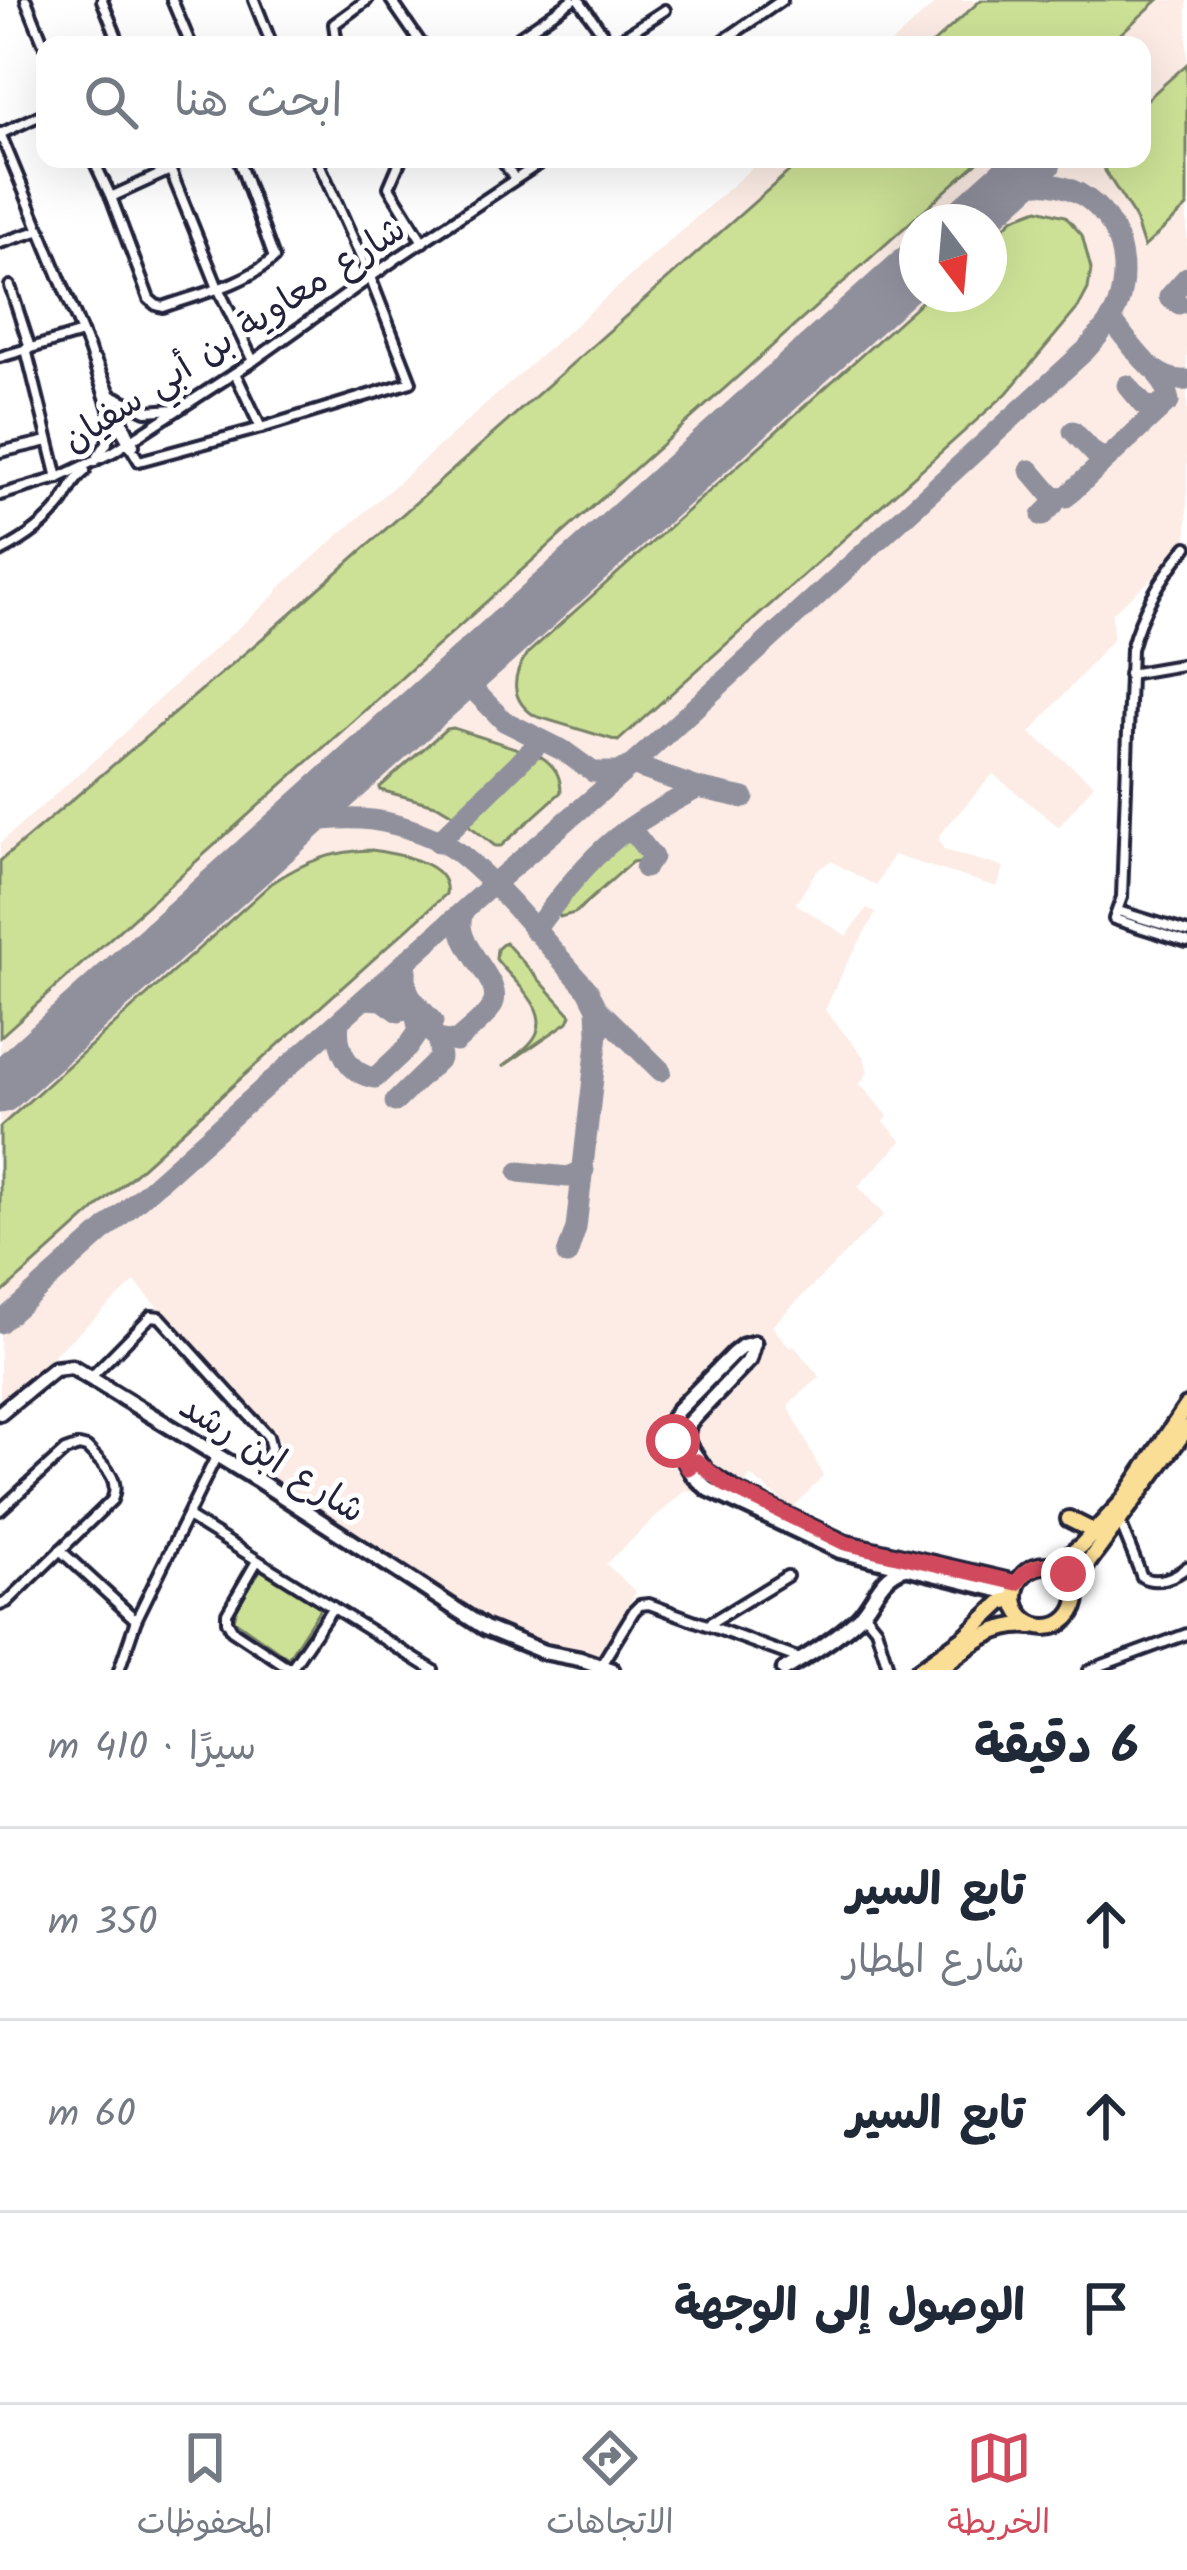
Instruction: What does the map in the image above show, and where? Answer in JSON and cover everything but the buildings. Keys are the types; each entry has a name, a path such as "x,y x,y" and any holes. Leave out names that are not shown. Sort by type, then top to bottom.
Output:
{"main road":[{"path":"1056,1566 1122,1502 1187,1406"},
{"path":"937,1670 994,1630 1016,1624 1054,1626 1069,1618 1076,1603 1076,1586 1088,1564 1187,1427"},
{"path":"1070,1520 1095,1532"},
{"path":"1082,1545 1088,1564"},
{"path":"920,1670 1015,1592 1033,1567 1056,1566 1076,1586"},
{"path":"1015,1592 1024,1619 1037,1626"}],"street":[{"path":"26,0 41,36"},
{"path":"102,0 116,36"},
{"path":"172,0 187,36"},
{"path":"254,0 268,36"},
{"path":"336,36 334,24 367,0"},
{"path":"392,0 416,36"},
{"path":"521,36 576,0 604,36"},
{"path":"730,36 782,0"},
{"path":"625,36 665,10"},
{"path":"36,117 0,133 139,461 411,382 321,168"},
{"path":"97,168 152,302 164,307 218,288 274,258 241,168"},
{"path":"397,168 389,187 422,242"},
{"path":"507,168 515,179"},
{"name":"شارع معاوية بن أبي سفيان","path":"0,494 58,478 130,442 532,168"},
{"path":"111,197 170,170 254,361"},
{"path":"0,243 41,230"},
{"path":"10,286 58,478"},
{"path":"0,357 82,333"},
{"path":"88,346 110,412 130,442"},
{"path":"235,373 261,428"},
{"path":"113,395 146,411 182,407"},
{"path":"0,552 38,528 65,499 78,476 94,463 107,443 110,412"},
{"path":"0,452 48,440"},
{"path":"1116,915 1122,896 1132,650 1143,616 1187,547"},
{"path":"1129,674 1187,664"},
{"path":"1116,915 1187,932"},
{"path":"1116,915 1187,942"},
{"path":"0,1413 54,1369 72,1367 91,1377 151,1316 160,1317 268,1436 271,1448 256,1479"},
{"path":"1015,1592 840,1551 745,1502 693,1465 686,1437 689,1423 749,1360 754,1342 738,1350 673,1416 670,1435 708,1489 745,1502 857,1547 1015,1592"},
{"name":"شارع ابن رشد","path":"91,1377 484,1628 606,1667"},
{"path":"0,1510 65,1451 79,1446 88,1448 115,1480 115,1495 0,1605"},
{"path":"119,1670 136,1620 216,1457"},
{"path":"708,1489 709,1482 726,1485"},
{"path":"0,1489 11,1501"},
{"path":"188,1517 433,1670"},
{"path":"1120,1522 1142,1577 1160,1580 1187,1567"},
{"path":"60,1550 136,1620"},
{"path":"257,1561 227,1621 232,1630 291,1670 333,1607"},
{"path":"784,1670 837,1636 863,1612 885,1579 909,1567"},
{"path":"709,1624 787,1576"},
{"path":"606,1667 640,1605 709,1624 801,1660"},
{"path":"863,1612 876,1628 889,1670"},
{"path":"1089,1670 1187,1634"}],"shaded area":[{"path":"939,0 1187,0 1187,539 1163,569 1112,613 1113,639 1030,733 1094,784 1059,827 993,774 940,834 944,850 1004,867 997,887 893,855 876,886 831,861 816,871 796,904 847,936 867,908 876,913 825,1010 864,1057 868,1072 860,1084 902,1141 858,1186 884,1215 772,1326 820,1377 788,1405 823,1476 792,1509 750,1475 733,1507 685,1490 606,1564 636,1592 600,1654 504,1632 271,1478 268,1472 283,1449 281,1441 135,1282 0,1403 0,843 752,168 1151,168 1151,36 899,36"}],"green space":[{"path":"981,0 1158,0 1118,36 941,36"},
{"path":"1187,64 1187,207 1144,247 1134,216 1104,168 1151,168 1151,96"},
{"path":"793,168 971,168 931,204 899,204 899,232 0,1037 0,861 271,631"},
{"path":"1038,209 1065,216 1082,235 1091,269 1078,308 1007,393 618,741 535,716 527,709 516,687 527,654 910,312 1007,312 1007,224"},
{"path":"446,729 540,756 558,776 561,792 501,846 439,806 380,790"},
{"path":"621,833 644,856 575,913 560,917 554,906 565,885 591,855"},
{"path":"372,850 431,867 445,883 446,894 0,1295 0,1127 272,883 320,859"},
{"path":"505,942 571,1015 568,1022 502,1067 532,1041 539,1019 529,997 496,959 497,949"},
{"path":"261,1569 321,1607 288,1658 234,1620 238,1604"}],"taxiway":[{"path":"0,1323 632,765 1086,350 1118,304 1123,264 1112,227 1087,199 1070,189 1033,183 996,196"},
{"path":"1179,304 1169,297 1187,277"},
{"path":"1111,320 1153,369 1187,380"},
{"path":"1030,470 1052,496 1066,497 1169,401 1157,374"},
{"path":"1127,385 1144,405 1169,402"},
{"path":"1073,431 1095,454 1107,459"},
{"path":"1042,516 1054,504 1052,496"},
{"path":"460,676 504,721 564,751 593,772 618,772 632,765 744,798"},
{"path":"438,842 541,741"},
{"path":"534,931 604,848 698,788"},
{"path":"297,822 372,820 450,847 493,884 588,990 597,1008 598,1034 576,1228 567,1255"},
{"path":"630,828 653,857 645,868"},
{"path":"339,1022 345,1058 357,1071 375,1078 419,1031 416,1018 438,1039 456,1042 485,1016 495,997 465,940 462,916"},
{"path":"407,960 410,995 433,1022"},
{"path":"364,999 382,1000 399,1012 391,995 394,973"},
{"path":"597,1008 661,1071"},
{"path":"395,1102 440,1058 438,1039"},
{"path":"519,1172 568,1177 584,1170"}],"runway":[{"path":"987,204 1027,168"},
{"path":"0,1088 899,282"}],"route":[{"path":"673,1441 688,1468 697,1461 726,1485 845,1543 1017,1583 1041,1564 1068,1574"}]}
